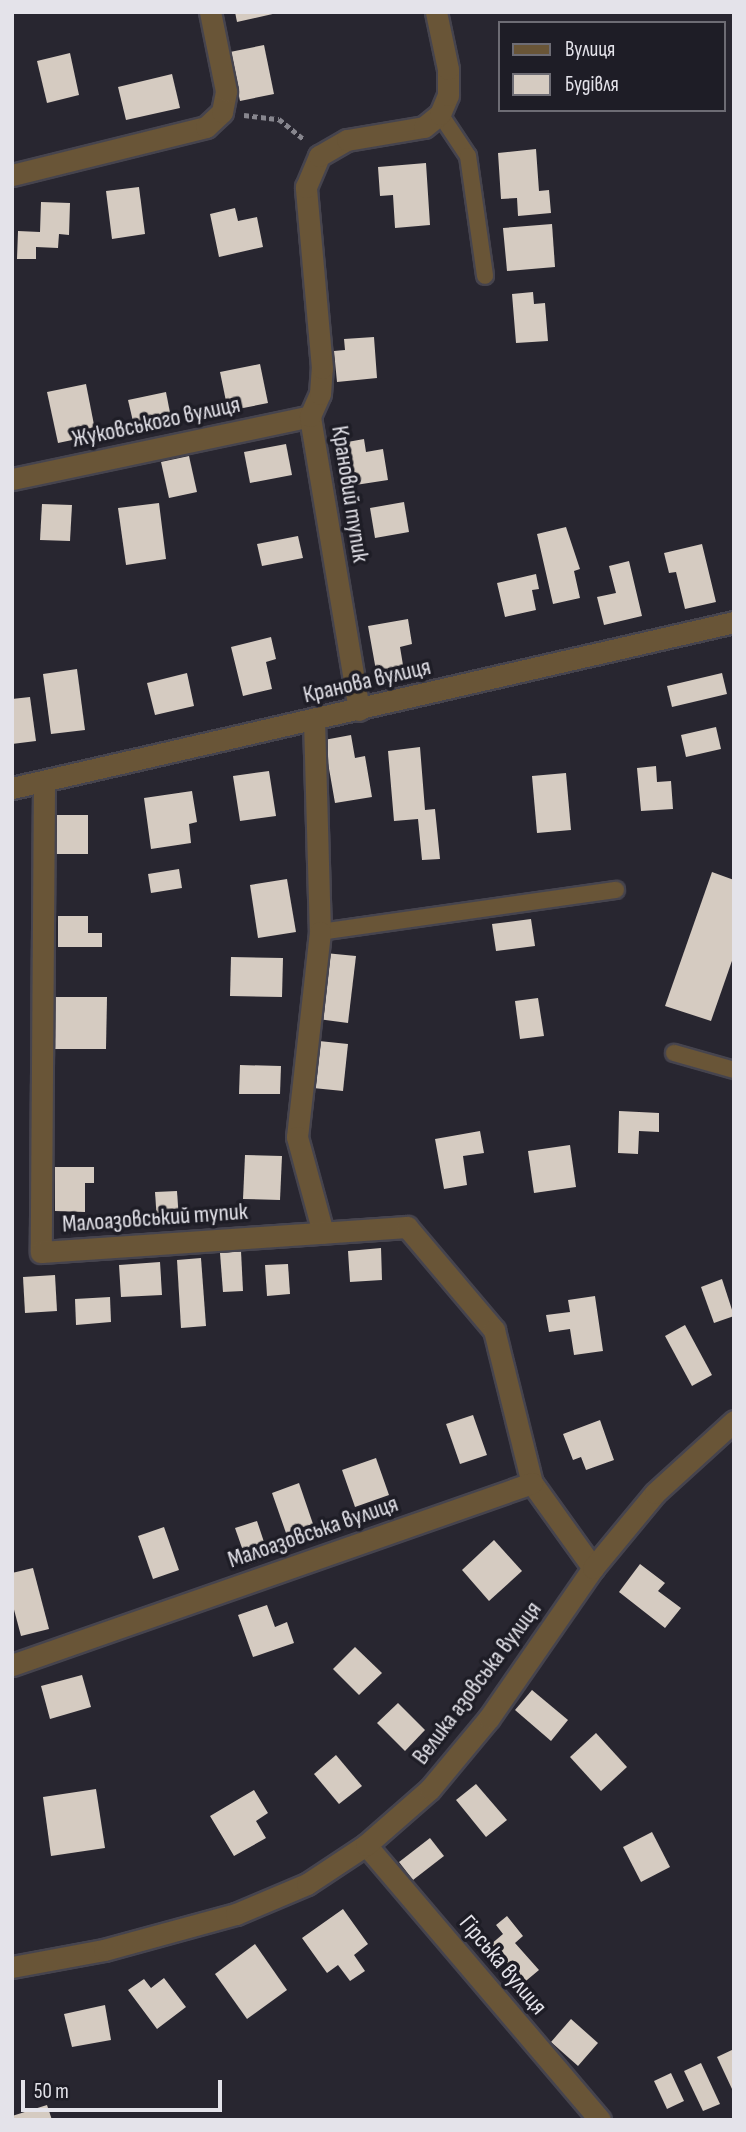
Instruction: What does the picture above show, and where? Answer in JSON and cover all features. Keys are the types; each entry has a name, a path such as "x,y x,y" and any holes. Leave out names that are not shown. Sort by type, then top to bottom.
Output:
{"street":[{"path":"12,175 205,127 222,112 226,91 209,12"},
{"path":"319,156 347,140 424,127 440,114 447,95 447,69 436,12"},
{"name":"Крановий тупик","path":"319,156 306,187 322,368 320,394 310,416 359,710"},
{"name":"Жуковського вулиця","path":"12,479 310,416"},
{"name":"Кранова вулиця","path":"12,788 44,783 734,622"},
{"path":"314,720 320,932 297,1136 323,1233"},
{"name":"Малоазовський тупик","path":"44,783 41,1252 407,1227 494,1330 532,1483"},
{"name":"Велика азовська вулиця","path":"12,1967 104,1950 236,1914 307,1884 366,1844 430,1788 489,1718 593,1567 655,1493 734,1421"},
{"path":"532,1483 593,1567"},
{"name":"Малоазовська вулиця","path":"12,1665 532,1483"},
{"name":"Гірська вулиця","path":"366,1844 600,2120"}],"lane":[{"path":"440,114 468,156 485,276"},
{"path":"320,932 616,890"},
{"path":"674,1054 734,1070"}],"path":[{"path":"222,112 279,119 293,126 319,156"}],"building":[{"path":"235,12 276,12 277,13 237,22"},
{"path":"264,45 274,94 240,101 230,52"},
{"path":"70,53 79,95 47,103 37,61"},
{"path":"172,74 180,108 126,120 118,87"},
{"path":"536,149 539,191 549,190 551,213 518,216 517,198 501,199 498,153"},
{"path":"426,163 430,225 395,228 393,195 380,196 378,167"},
{"path":"139,187 145,234 112,239 106,191"},
{"path":"41,202 70,203 69,235 59,234 58,248 36,247 36,259 17,259 18,231 40,232"},
{"path":"235,208 238,221 257,217 263,247 219,257 210,214"},
{"path":"552,224 555,267 507,271 503,228"},
{"path":"533,292 534,304 545,303 548,341 516,343 512,294"},
{"path":"374,337 377,378 337,382 334,351 345,350 344,339"},
{"path":"260,364 268,403 228,411 220,372"},
{"path":"86,384 96,435 58,443 47,392"},
{"path":"166,392 172,423 135,430 128,400"},
{"path":"364,439 366,452 383,449 388,480 349,486 342,443"},
{"path":"286,444 292,475 250,483 244,452"},
{"path":"189,456 197,492 169,498 161,462"},
{"path":"404,502 409,532 375,538 370,508"},
{"path":"159,503 166,559 126,565 118,508"},
{"path":"42,504 72,505 70,541 40,540"},
{"path":"566,527 580,569 574,571 580,598 553,604 537,534"},
{"path":"298,536 303,558 262,566 257,544"},
{"path":"702,544 716,602 685,609 676,572 669,573 664,553"},
{"path":"629,561 642,616 604,625 597,597 616,593 609,566"},
{"path":"536,574 539,589 532,590 536,610 505,617 497,583"},
{"path":"408,619 412,644 400,647 404,671 377,676 368,626"},
{"path":"271,637 276,659 266,662 272,689 243,696 231,647"},
{"path":"77,669 85,730 51,734 43,674"},
{"path":"187,673 194,706 155,715 147,683"},
{"path":"722,673 727,694 672,707 667,686"},
{"path":"30,697 36,741 12,744 12,699"},
{"path":"716,727 721,749 686,757 681,735"},
{"path":"351,735 355,758 365,756 372,797 335,803 324,740"},
{"path":"420,747 425,810 435,809 440,859 422,860 418,819 394,821 388,751"},
{"path":"656,766 657,782 671,781 673,809 641,811 637,768"},
{"path":"269,771 276,816 240,821 233,776"},
{"path":"566,773 571,830 537,833 532,776"},
{"path":"192,791 197,822 189,824 191,843 151,849 144,798"},
{"path":"54,815 88,815 88,854 54,854"},
{"path":"179,869 182,888 151,893 148,874"},
{"path":"712,872 734,880 734,955 711,1021 665,1006"},
{"path":"287,879 296,932 258,938 250,885"},
{"path":"58,916 88,916 88,933 102,933 102,947 58,947"},
{"path":"531,919 535,946 496,951 492,924"},
{"path":"325,953 356,956 348,1023 318,1019"},
{"path":"231,957 283,958 282,997 230,996"},
{"path":"55,997 107,997 106,1049 54,1049"},
{"path":"538,998 544,1036 520,1039 515,1001"},
{"path":"319,1041 348,1044 343,1091 313,1088"},
{"path":"240,1065 281,1066 280,1094 239,1094"},
{"path":"619,1111 659,1113 659,1132 639,1131 638,1154 618,1153"},
{"path":"480,1131 484,1153 463,1156 467,1185 444,1189 435,1139"},
{"path":"570,1145 576,1187 534,1193 528,1151"},
{"path":"245,1155 282,1156 280,1200 243,1199"},
{"path":"55,1167 94,1167 94,1183 85,1183 85,1212 55,1211"},
{"path":"177,1191 179,1220 157,1221 155,1192"},
{"path":"381,1248 382,1280 350,1282 348,1251"},
{"path":"241,1251 243,1291 223,1292 220,1253"},
{"path":"201,1258 206,1326 181,1328 177,1260"},
{"path":"160,1262 162,1295 121,1297 119,1265"},
{"path":"288,1264 290,1294 267,1296 265,1265"},
{"path":"55,1275 57,1311 25,1313 23,1277"},
{"path":"722,1279 734,1316 714,1323 701,1287"},
{"path":"595,1296 603,1351 574,1355 570,1329 549,1332 546,1315 570,1312 568,1300"},
{"path":"110,1297 111,1322 76,1325 75,1299"},
{"path":"685,1325 712,1375 692,1386 665,1336"},
{"path":"473,1415 487,1455 460,1464 446,1424"},
{"path":"600,1420 614,1460 586,1470 581,1457 573,1460 563,1434"},
{"path":"376,1458 389,1495 355,1507 342,1470"},
{"path":"299,1483 313,1524 286,1533 272,1493"},
{"path":"257,1521 269,1557 248,1565 235,1528"},
{"path":"164,1527 179,1570 153,1579 138,1536"},
{"path":"494,1540 522,1571 489,1601 462,1570"},
{"path":"640,1564 665,1583 658,1591 681,1608 665,1628 619,1592"},
{"path":"33,1568 49,1629 21,1636 12,1602 12,1573"},
{"path":"267,1605 275,1627 287,1622 294,1643 253,1657 238,1615"},
{"path":"355,1647 382,1673 359,1695 333,1669"},
{"path":"82,1675 91,1707 50,1719 41,1686"},
{"path":"532,1690 568,1720 551,1741 515,1710"},
{"path":"398,1703 425,1730 405,1751 377,1723"},
{"path":"596,1733 627,1767 601,1791 570,1757"},
{"path":"336,1755 362,1786 339,1804 314,1774"},
{"path":"476,1784 507,1820 486,1837 456,1800"},
{"path":"96,1789 105,1848 51,1856 43,1797"},
{"path":"254,1790 268,1813 256,1821 266,1838 234,1856 210,1816"},
{"path":"652,1832 670,1867 641,1882 623,1847"},
{"path":"430,1838 444,1856 413,1880 399,1862"},
{"path":"343,1909 368,1944 354,1955 365,1971 350,1981 338,1965 327,1973 302,1938"},
{"path":"507,1916 523,1936 515,1943 539,1970 515,1990 483,1951 503,1934 496,1925"},
{"path":"255,1944 287,1990 247,2019 215,1974"},
{"path":"164,1978 186,2007 157,2029 128,1990 144,1979 151,1988"},
{"path":"105,2005 111,2040 72,2047 64,2014"},
{"path":"571,2019 598,2043 578,2066 551,2042"},
{"path":"734,2049 734,2089 732,2089 717,2057"},
{"path":"701,2063 720,2104 703,2111 684,2071"},
{"path":"671,2073 684,2101 667,2109 654,2081"},
{"path":"47,2105 52,2120 13,2120 12,2116"}]}
